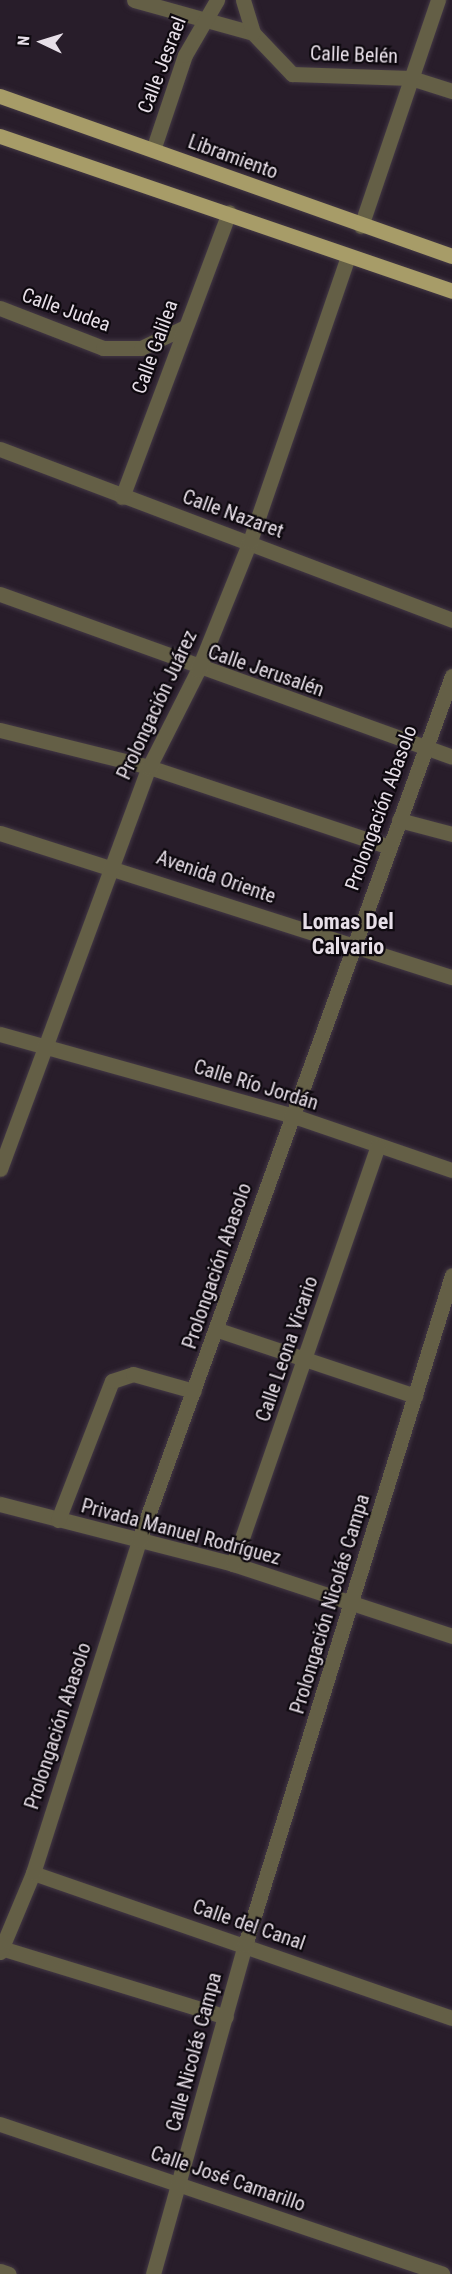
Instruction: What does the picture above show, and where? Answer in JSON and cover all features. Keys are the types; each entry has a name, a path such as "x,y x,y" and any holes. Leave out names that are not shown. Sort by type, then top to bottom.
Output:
{"main road":[{"name":"Libramiento","path":"0,96 361,226 452,256"},
{"path":"0,136 229,212 348,257 452,291"}],"street":[{"path":"134,0 253,33"},
{"name":"Calle Jesrael","path":"153,150 201,20 217,0"},
{"path":"243,0 253,33"},
{"path":"361,226 438,0"},
{"name":"Calle Belén","path":"253,33 292,74 411,78 452,91"},
{"name":"Calle Galilea","path":"122,497 229,212"},
{"name":"Prolongación Juárez","path":"0,1168 148,767 198,670 250,541 348,257"},
{"name":"Calle Judea","path":"0,308 103,348 141,348 185,327"},
{"name":"Calle Nazaret","path":"0,449 122,497 250,541 452,620"},
{"name":"Calle Jerusalén","path":"0,594 198,670 452,757"},
{"name":"Prolongación Abasolo","path":"1,1950 33,1873 139,1540 218,1330 291,1115 452,676"},
{"path":"0,730 148,767 390,847"},
{"path":"399,820 452,834"},
{"name":"Avenida Oriente","path":"0,833 113,865 352,946 452,977"},
{"name":"Calle Río Jordán","path":"0,1034 291,1115 377,1147 452,1170"},
{"name":"Calle Leona Vicario","path":"233,1564 307,1360 377,1147"},
{"name":"Prolongación Nicolás Campa","path":"245,1945 353,1606 452,1275"},
{"path":"218,1330 415,1396"},
{"path":"58,1520 112,1381 133,1374 194,1391"},
{"name":"Privada Manuel Rodríguez","path":"0,1504 233,1564 353,1606 452,1636"},
{"name":"Calle del Canal","path":"33,1873 452,2018"},
{"name":"Calle Nicolás Campa","path":"153,2274 245,1945"},
{"path":"1,1950 226,2017"},
{"name":"Calle José Camarillo","path":"0,2124 442,2274"},
{"path":"0,2271 9,2274"}],"district":[{"name":"Lomas Del Calvario","path":"348,934"}]}
